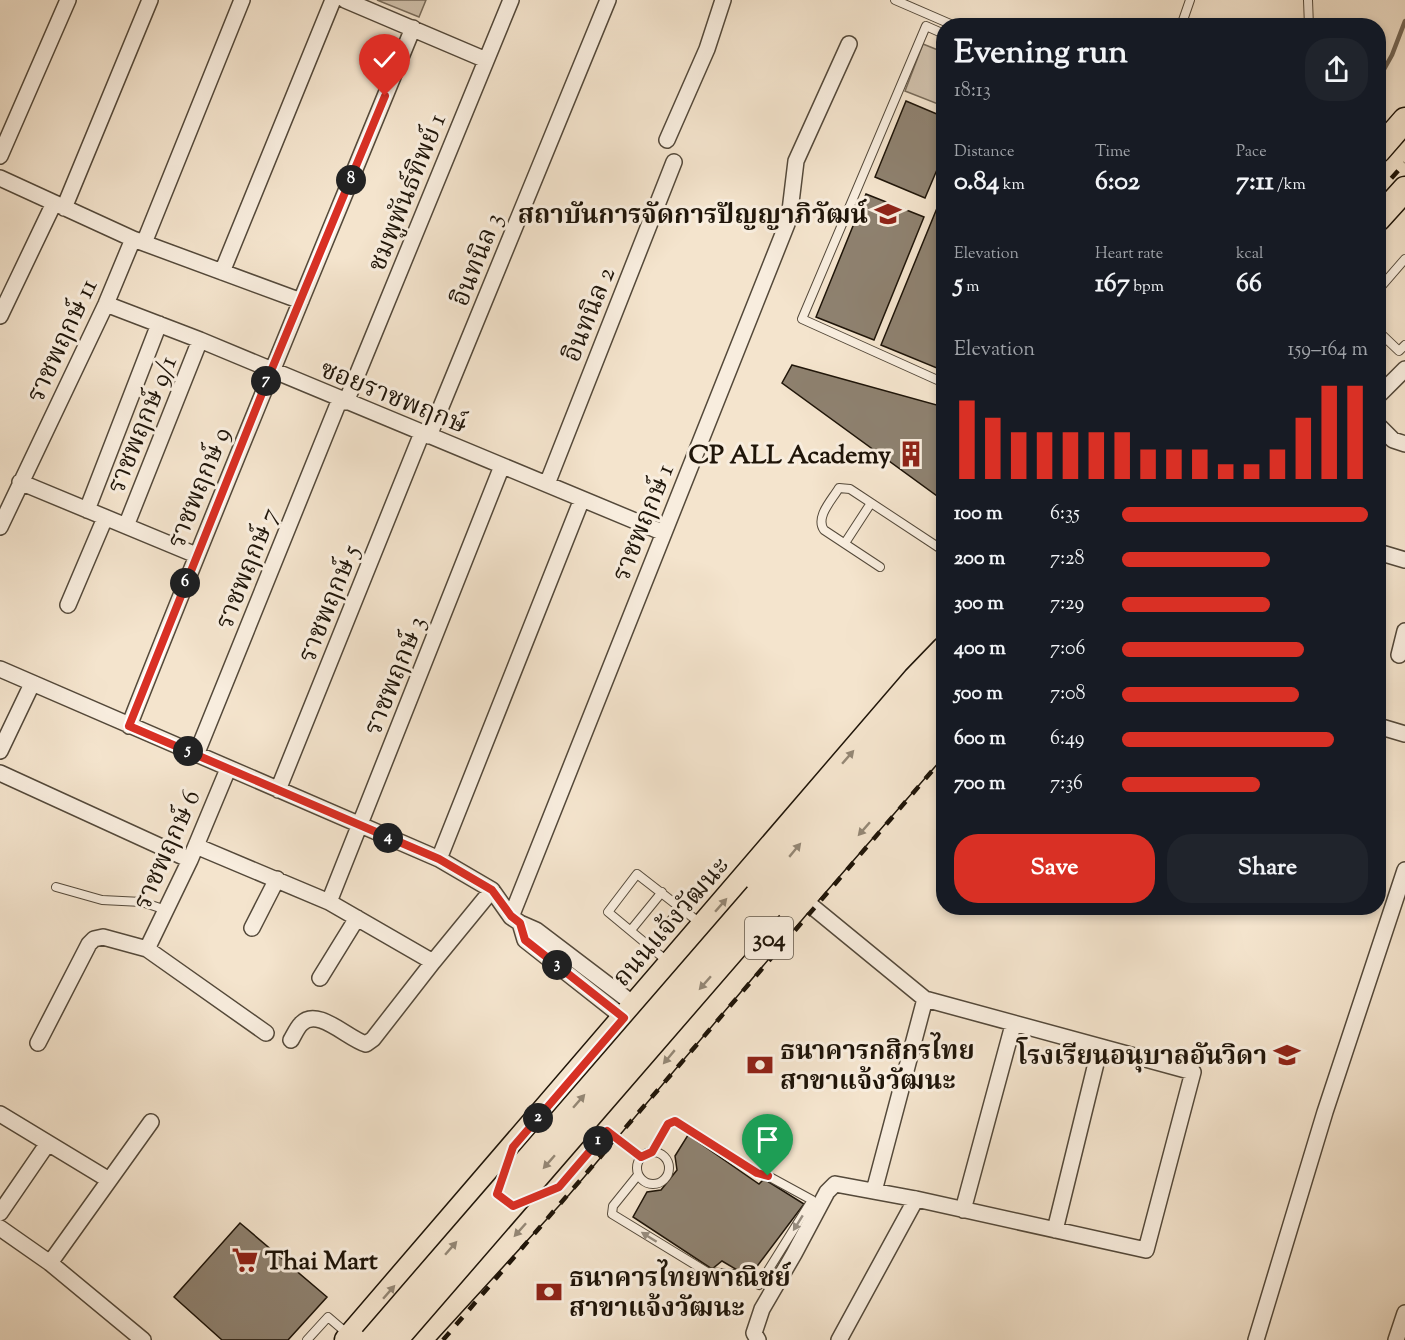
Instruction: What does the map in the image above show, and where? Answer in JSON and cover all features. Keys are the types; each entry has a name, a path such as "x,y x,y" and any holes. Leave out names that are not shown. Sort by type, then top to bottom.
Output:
{"main road":[{"path":"1386,142 1405,120"},
{"path":"1386,210 1405,189"},
{"name":"ถนนแจ้งวัฒนะ","path":"356,1339 513,1147 915,679 936,658"},
{"name":"ถนนแจ้งวัฒนะ","path":"395,1340 764,901 936,683"},
{"name":"ถนนแจ้งวัฒนะ","path":"356,1339 764,901 936,712"},
{"name":"304","path":"419,1340 559,1187 936,746"},
{"path":"513,1147 497,1194 513,1206 559,1187"}],"street":[{"path":"0,156 68,0"},
{"path":"0,316 59,205 150,0"},
{"name":"ราชพฤกษ์ 11","path":"0,527 105,304 139,241 242,0"},
{"path":"222,272 333,0"},
{"path":"345,0 486,60"},
{"name":"ชมพูพันธ์ทิพย์ 1","path":"343,401 511,0"},
{"name":"อินทนิล 3","path":"426,435 608,0"},
{"path":"667,140 707,49 723,0"},
{"name":"ราชพฤกษ์ 9","path":"129,726 196,555 413,28"},
{"name":"ราชพฤกษ์ 1","path":"515,920 664,533 789,219 796,161 849,44"},
{"name":"อินทนิล 2","path":"547,484 674,162"},
{"path":"0,178 139,241 301,301"},
{"name":"ซอยราชพฤกษ์","path":"105,304 200,340 664,533"},
{"name":"ราชพฤกษ์ 9/1","path":"87,510 159,324"},
{"name":"ราชพฤกษ์ 9/1","path":"126,526 200,340"},
{"path":"1386,388 1405,369"},
{"name":"ราชพฤกษ์ 7","path":"196,755 343,401"},
{"path":"1386,433 1393,440 1405,444"},
{"name":"ราชพฤกษ์ 5","path":"278,790 426,435"},
{"name":"ราชพฤกษ์ 3","path":"329,902 502,466"},
{"name":"ราชพฤกษ์ 9/1","path":"21,482 196,555"},
{"path":"439,859 582,499"},
{"path":"68,605 105,518"},
{"path":"1386,554 1405,560"},
{"path":"1399,655 1405,631"},
{"path":"0,669 439,859 492,890 515,920 525,940 630,1012"},
{"path":"0,751 32,684"},
{"path":"1386,728 1405,734"},
{"name":"ราชพฤกษ์ 6","path":"147,949 190,860 228,769"},
{"path":"0,773 190,860"},
{"path":"196,846 329,902 433,962"},
{"path":"1256,1340 1325,1112 1405,870"},
{"path":"252,928 277,879"},
{"path":"291,1040 300,1024 309,1018 319,1018 359,1042 366,1044 373,1039 492,890"},
{"path":"758,1340 754,1333 762,1309 827,1192 835,1184 916,1199 1146,1250 1193,1072 925,999 803,899"},
{"path":"320,978 357,918"},
{"path":"38,1043 89,945 94,939 103,937 114,938 147,949 266,1033"},
{"path":"874,1191 925,999"},
{"path":"963,1210 1013,1024"},
{"path":"1055,1230 1100,1047"},
{"path":"0,1114 109,1180"},
{"path":"50,1263 151,1122"},
{"path":"0,1213 48,1143"},
{"path":"838,1340 916,1199"},
{"path":"0,1228 50,1263 143,1340"},
{"path":"1396,1340 1405,1313"}],"lane":[{"path":"895,0 937,18"},
{"path":"1184,18 1190,0"},
{"path":"1308,0 1309,18"},
{"path":"936,30 926,26 802,319 936,379"},
{"path":"1386,281 1405,259"},
{"path":"1386,339 1399,351 1405,345"},
{"path":"880,567 824,530 821,525 820,519 839,488 850,489 936,546"},
{"path":"845,543 871,503"},
{"path":"671,964 608,912 638,874 703,926"},
{"path":"56,887 102,900 120,899 142,902 166,910"},
{"path":"632,930 663,892"},
{"path":"650,946 681,908"},
{"path":"675,1121 757,1173 768,1176 812,1200 759,1285 734,1274 707,1272 612,1214 613,1206 638,1175 638,1163 641,1157 652,1152 668,1124 675,1121"},
{"path":"607,1131 641,1157"},
{"path":"638,1175 647,1183 654,1184 665,1179 669,1167 667,1161 663,1156 652,1152"},
{"path":"307,1340 328,1317 356,1339"}],"shaded area":[{"path":"377,0 426,0 419,17"},
{"path":"923,44 936,49 936,103 905,91"}],"building":[{"path":"906,101 936,114 936,172 925,198 875,177"},
{"path":"866,194 924,217 874,340 816,317"},
{"path":"936,211 936,368 881,345"},
{"name":"CP ALL Academy","path":"792,365 936,405 936,495 782,383"},
{"path":"688,1135 759,1184 764,1179 804,1204 749,1277 722,1261 712,1269 633,1217 647,1192 661,1190 677,1170 675,1156"},
{"name":"Thai Mart","path":"240,1223 327,1297 288,1340 222,1340 174,1297"}],"waterway":[{"path":"1386,66 1405,21"}],"railway":[{"path":"1386,184 1405,163"},
{"path":"443,1340 936,766"}],"place":[{"name":"สถาบันการจัดการปัญญาภิวัฒน์","path":"888,214"},
{"name":"CP ALL Academy","path":"911,454"},
{"name":"โรงเรียนอนุบาลอันวิดา","path":"1287,1055"},
{"name":"ธนาคารกสิกรไทย สาขาแจ้งวัฒนะ","path":"760,1065"},
{"name":"Thai Mart","path":"245,1260"},
{"name":"ธนาคารไทยพาณิชย์ สาขาแจ้งวัฒนะ","path":"549,1292"}],"route":[{"path":"385,96 196,555 129,726 439,859 492,890 511,916 520,923 525,940 624,1018 513,1147 497,1194 503,1199 513,1206 559,1187 607,1131 641,1157 652,1152 662,1132 668,1124 675,1121 757,1173 768,1176"}]}
